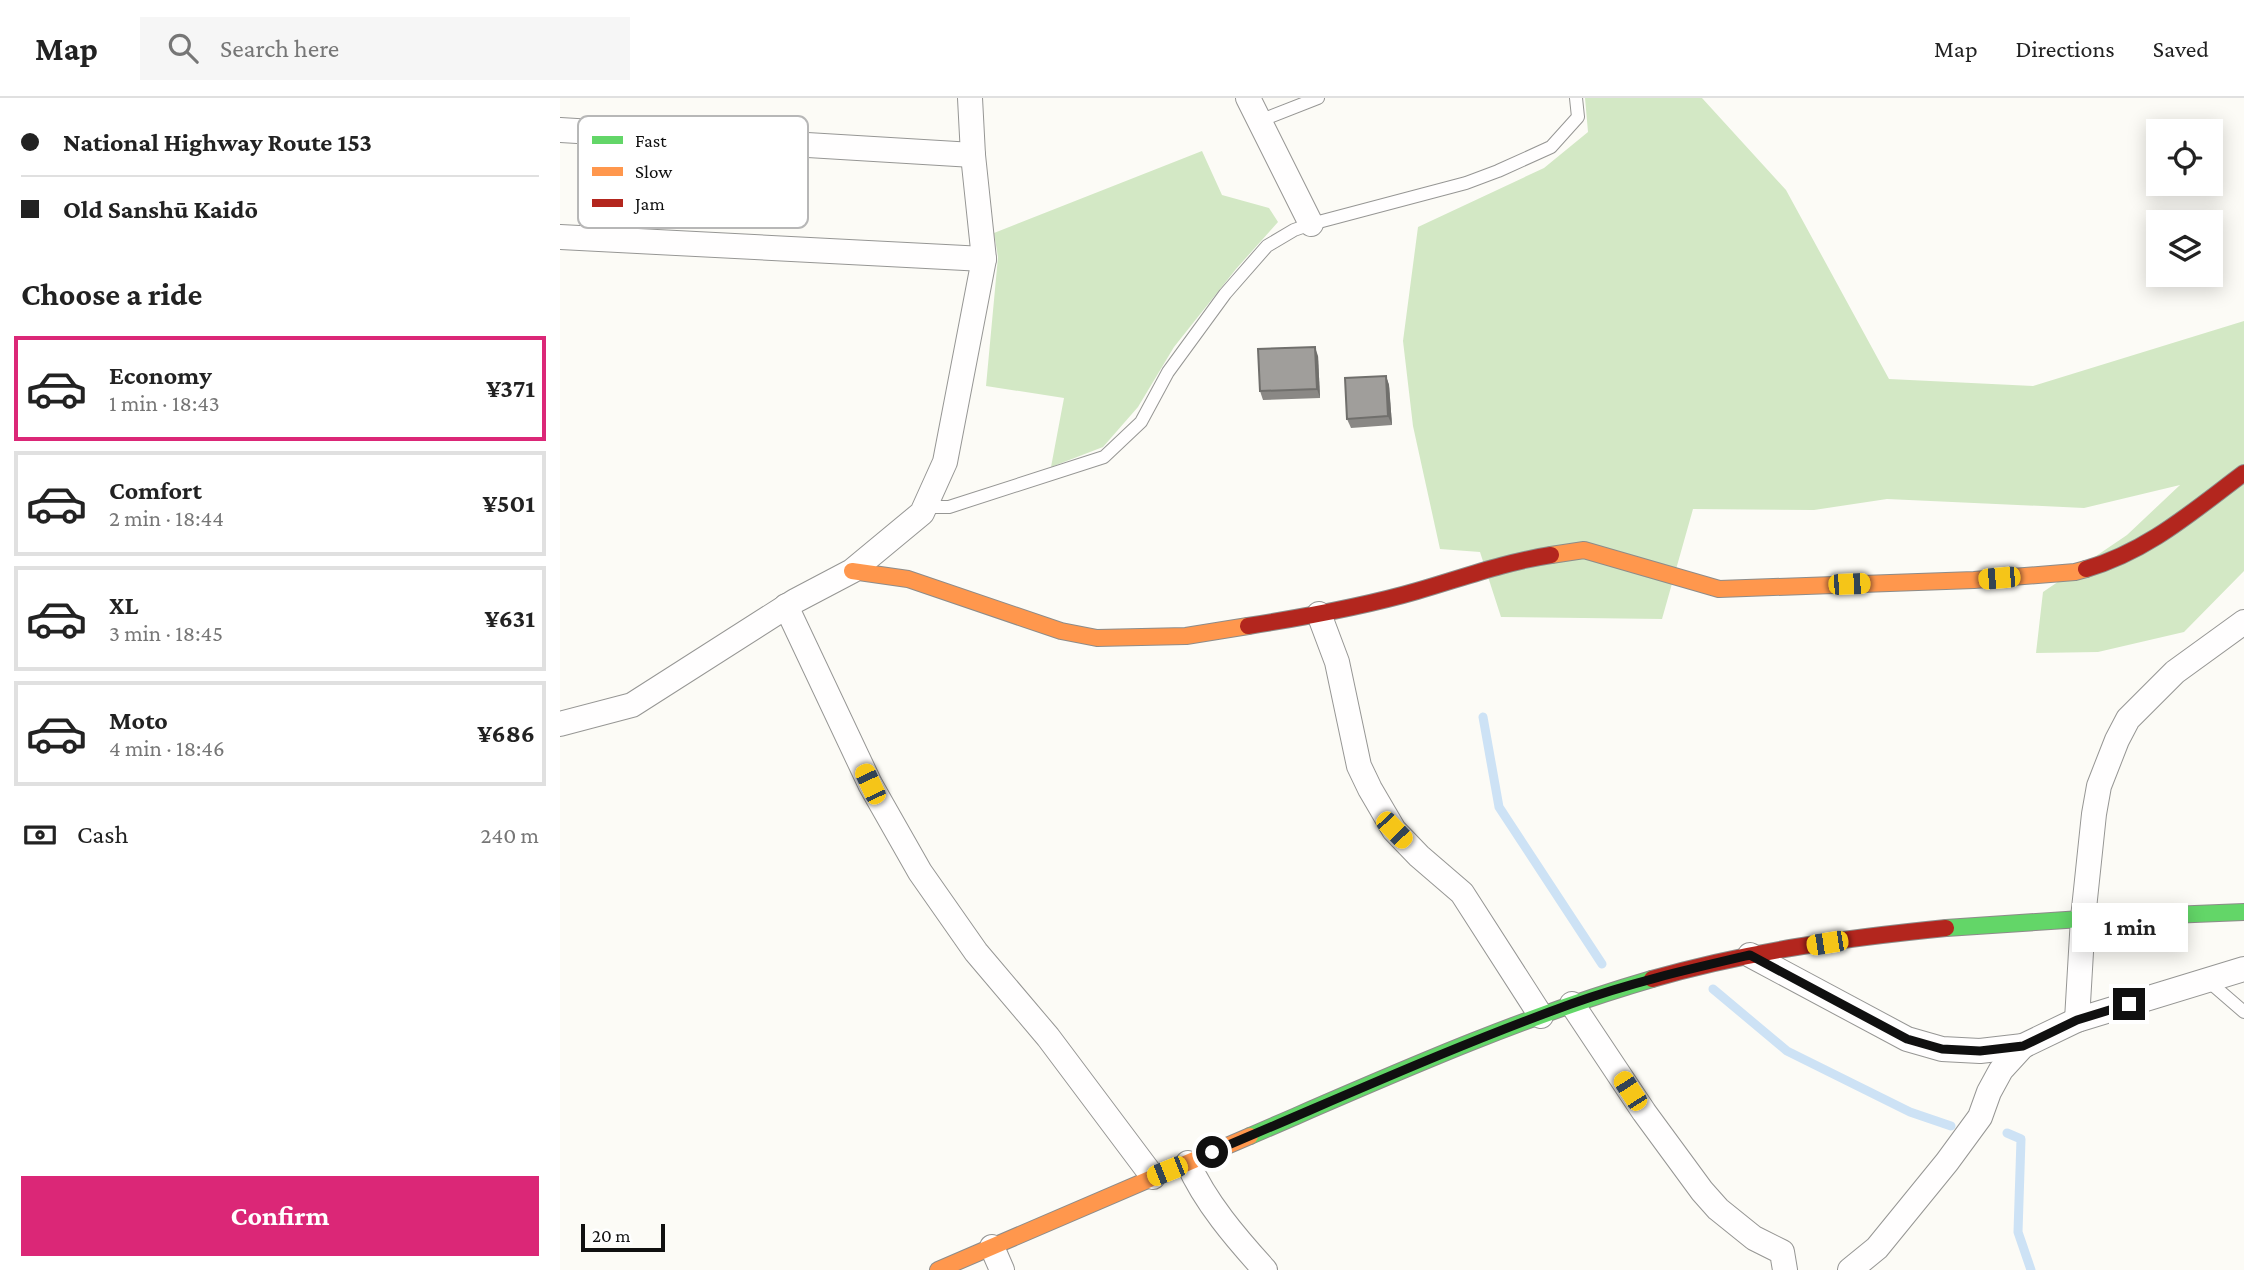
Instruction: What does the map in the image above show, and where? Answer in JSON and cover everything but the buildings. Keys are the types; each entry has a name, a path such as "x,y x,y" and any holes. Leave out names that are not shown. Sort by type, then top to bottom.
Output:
{"main road":[{"path":"852,571 908,579 1061,631 1097,638 1186,636 1320,614 1414,592 1517,560 1584,550 1719,589 1974,580 2075,572 2107,563 2148,544 2244,473"},
{"path":"938,1270 1406,1069 1572,1004 1658,977 1750,955 1904,931 2083,918 2244,912"}],"street":[{"path":"560,724 632,705 786,606 852,571 922,513 944,462 984,259 970,98"},
{"path":"1248,98 1311,223"},
{"path":"560,130 578,131"},
{"path":"808,145 973,155"},
{"path":"560,237 984,259"},
{"path":"786,606 870,784 920,872 976,952 1048,1037 1153,1177"},
{"path":"1320,614 1337,663 1359,766 1370,789 1394,830 1462,893 1541,1016"},
{"path":"2077,1020 2083,918 2099,786 2128,719 2175,672 2244,622"},
{"path":"1750,955 1907,1039 1942,1049 1980,1051 2023,1046 2077,1020 2244,969"},
{"path":"1572,1004 1644,1112 1702,1191 1718,1209 1754,1238 1782,1252 1786,1270"},
{"path":"1850,1270 1877,1248 1947,1162 1980,1117 2001,1070 2023,1046"},
{"path":"1188,1163 1203,1192 1265,1270"},
{"path":"992,1247 1002,1270"}],"lane":[{"path":"1259,121 1318,98"},
{"path":"925,507 949,507 1104,457 1141,422 1168,372 1225,294 1267,246 1311,223 1466,183 1551,147 1578,117 1576,98"},
{"path":"2206,980 2244,1012"}],"green space":[{"path":"1585,98 1702,98 1786,190 1889,379 2033,386 2244,321 2244,571 2184,632 2098,652 2036,653 2043,592 2127,535 2180,485 2084,508 1887,499 1814,510 1693,509 1662,619 1501,617 1480,552 1440,549 1413,426 1403,341 1418,227 1544,168 1588,132"},
{"path":"1202,151 1222,195 1269,208 1278,222 1236,269 1174,347 1138,407 1103,447 1051,467 1064,398 986,386 998,257 994,233"}],"waterway":[{"path":"1483,717 1499,807 1602,964"},
{"path":"1713,989 1787,1051 1910,1112 1951,1126"},
{"path":"2007,1133 2021,1139 2018,1232 2031,1270"}],"traffic: fast":[{"path":"1946,928 2244,912"},
{"path":"1250,1136 1499,1031 1652,979"}],"traffic: slow":[{"path":"1551,555 1584,550 1719,589 1974,580 2086,569"},
{"path":"852,571 908,579 1061,631 1097,638 1186,636 1248,626"},
{"path":"938,1270 1250,1136"}],"traffic: jam":[{"path":"2086,569 2150,541 2244,473"},
{"path":"1248,626 1375,602 1500,566 1551,555"},
{"path":"1652,979 1798,947 1946,928"}],"route":[{"path":"1212,1152 1406,1069 1572,1004 1658,977 1750,955 1907,1039 1942,1049 1980,1051 2023,1046 2077,1020 2129,1004"}]}
